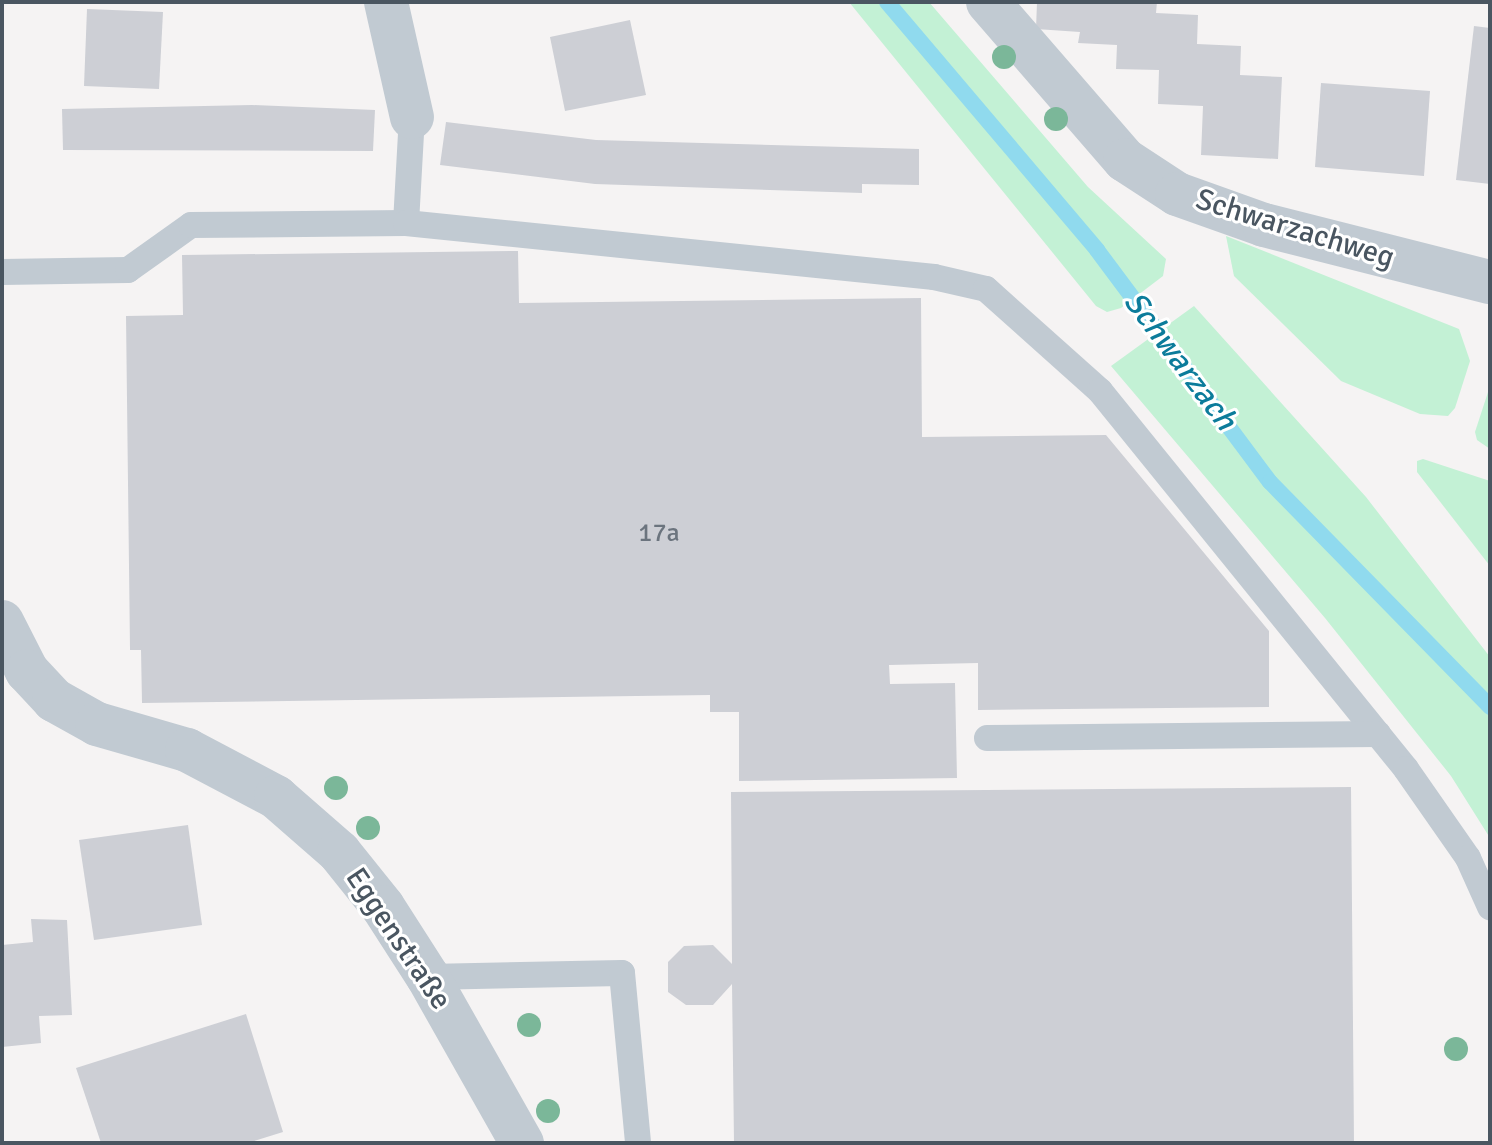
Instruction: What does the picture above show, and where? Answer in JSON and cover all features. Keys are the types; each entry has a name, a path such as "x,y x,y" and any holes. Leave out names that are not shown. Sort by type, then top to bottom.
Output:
{"street":[{"path":"386,2 412,117"},
{"name":"Schwarzachweg","path":"988,2 1125,160 1177,194 1264,225 1490,282"},
{"name":"Eggenstraße","path":"2,622 27,671 54,700 97,724 187,750 276,797 339,852 383,907 428,977 522,1143"}],"lane":[{"path":"406,223 412,117"},
{"path":"2,272 128,270 191,225 406,223 934,277 986,289 1100,391 1378,734 1468,858 1490,907"},
{"path":"987,738 1378,734"},
{"path":"428,977 622,973 638,1143"}],"green space":[{"path":"849,2 929,2 1088,187 1166,259 1163,276 1121,308 1107,312 1096,306"},
{"path":"1226,236 1459,329 1470,361 1455,408 1448,416 1420,414 1341,381 1234,276"},
{"path":"1194,306 1366,497 1490,657 1490,838 1451,776 1325,618 1111,366"},
{"path":"1490,386 1490,449 1477,440 1475,432"},
{"path":"1423,459 1490,481 1490,566 1417,472 1417,461"}],"building":[{"path":"1037,2 1157,2 1156,13 1198,15 1197,44 1241,46 1240,75 1282,77 1278,159 1201,155 1203,106 1158,104 1159,70 1116,69 1117,45 1078,43 1080,32 1036,29"},
{"path":"87,9 163,12 159,89 84,86"},
{"path":"630,20 646,95 565,111 550,37"},
{"path":"1474,26 1490,28 1490,184 1456,180"},
{"path":"1321,83 1430,91 1424,176 1315,167"},
{"path":"252,105 375,110 373,151 63,150 62,109"},
{"path":"446,122 596,140 919,149 919,185 862,184 862,193 595,184 440,165"},
{"path":"518,251 519,303 921,298 922,437 1106,435 1269,631 1269,707 978,710 978,663 889,665 890,684 955,683 957,778 739,781 739,712 710,712 710,695 142,703 141,650 130,650 126,316 183,315 182,255"},
{"path":"1351,787 1354,1143 734,1143 732,984 713,1005 686,1005 668,992 668,962 684,946 713,945 732,964 731,792"},
{"path":"188,825 202,925 94,940 79,840"},
{"path":"31,919 67,920 72,1015 39,1016 41,1043 2,1047 2,945 33,942"},
{"path":"246,1014 283,1132 248,1143 101,1143 76,1068"}],"waterway":[{"name":"Schwarzach","path":"887,2 1097,250 1270,482 1490,707"}]}
